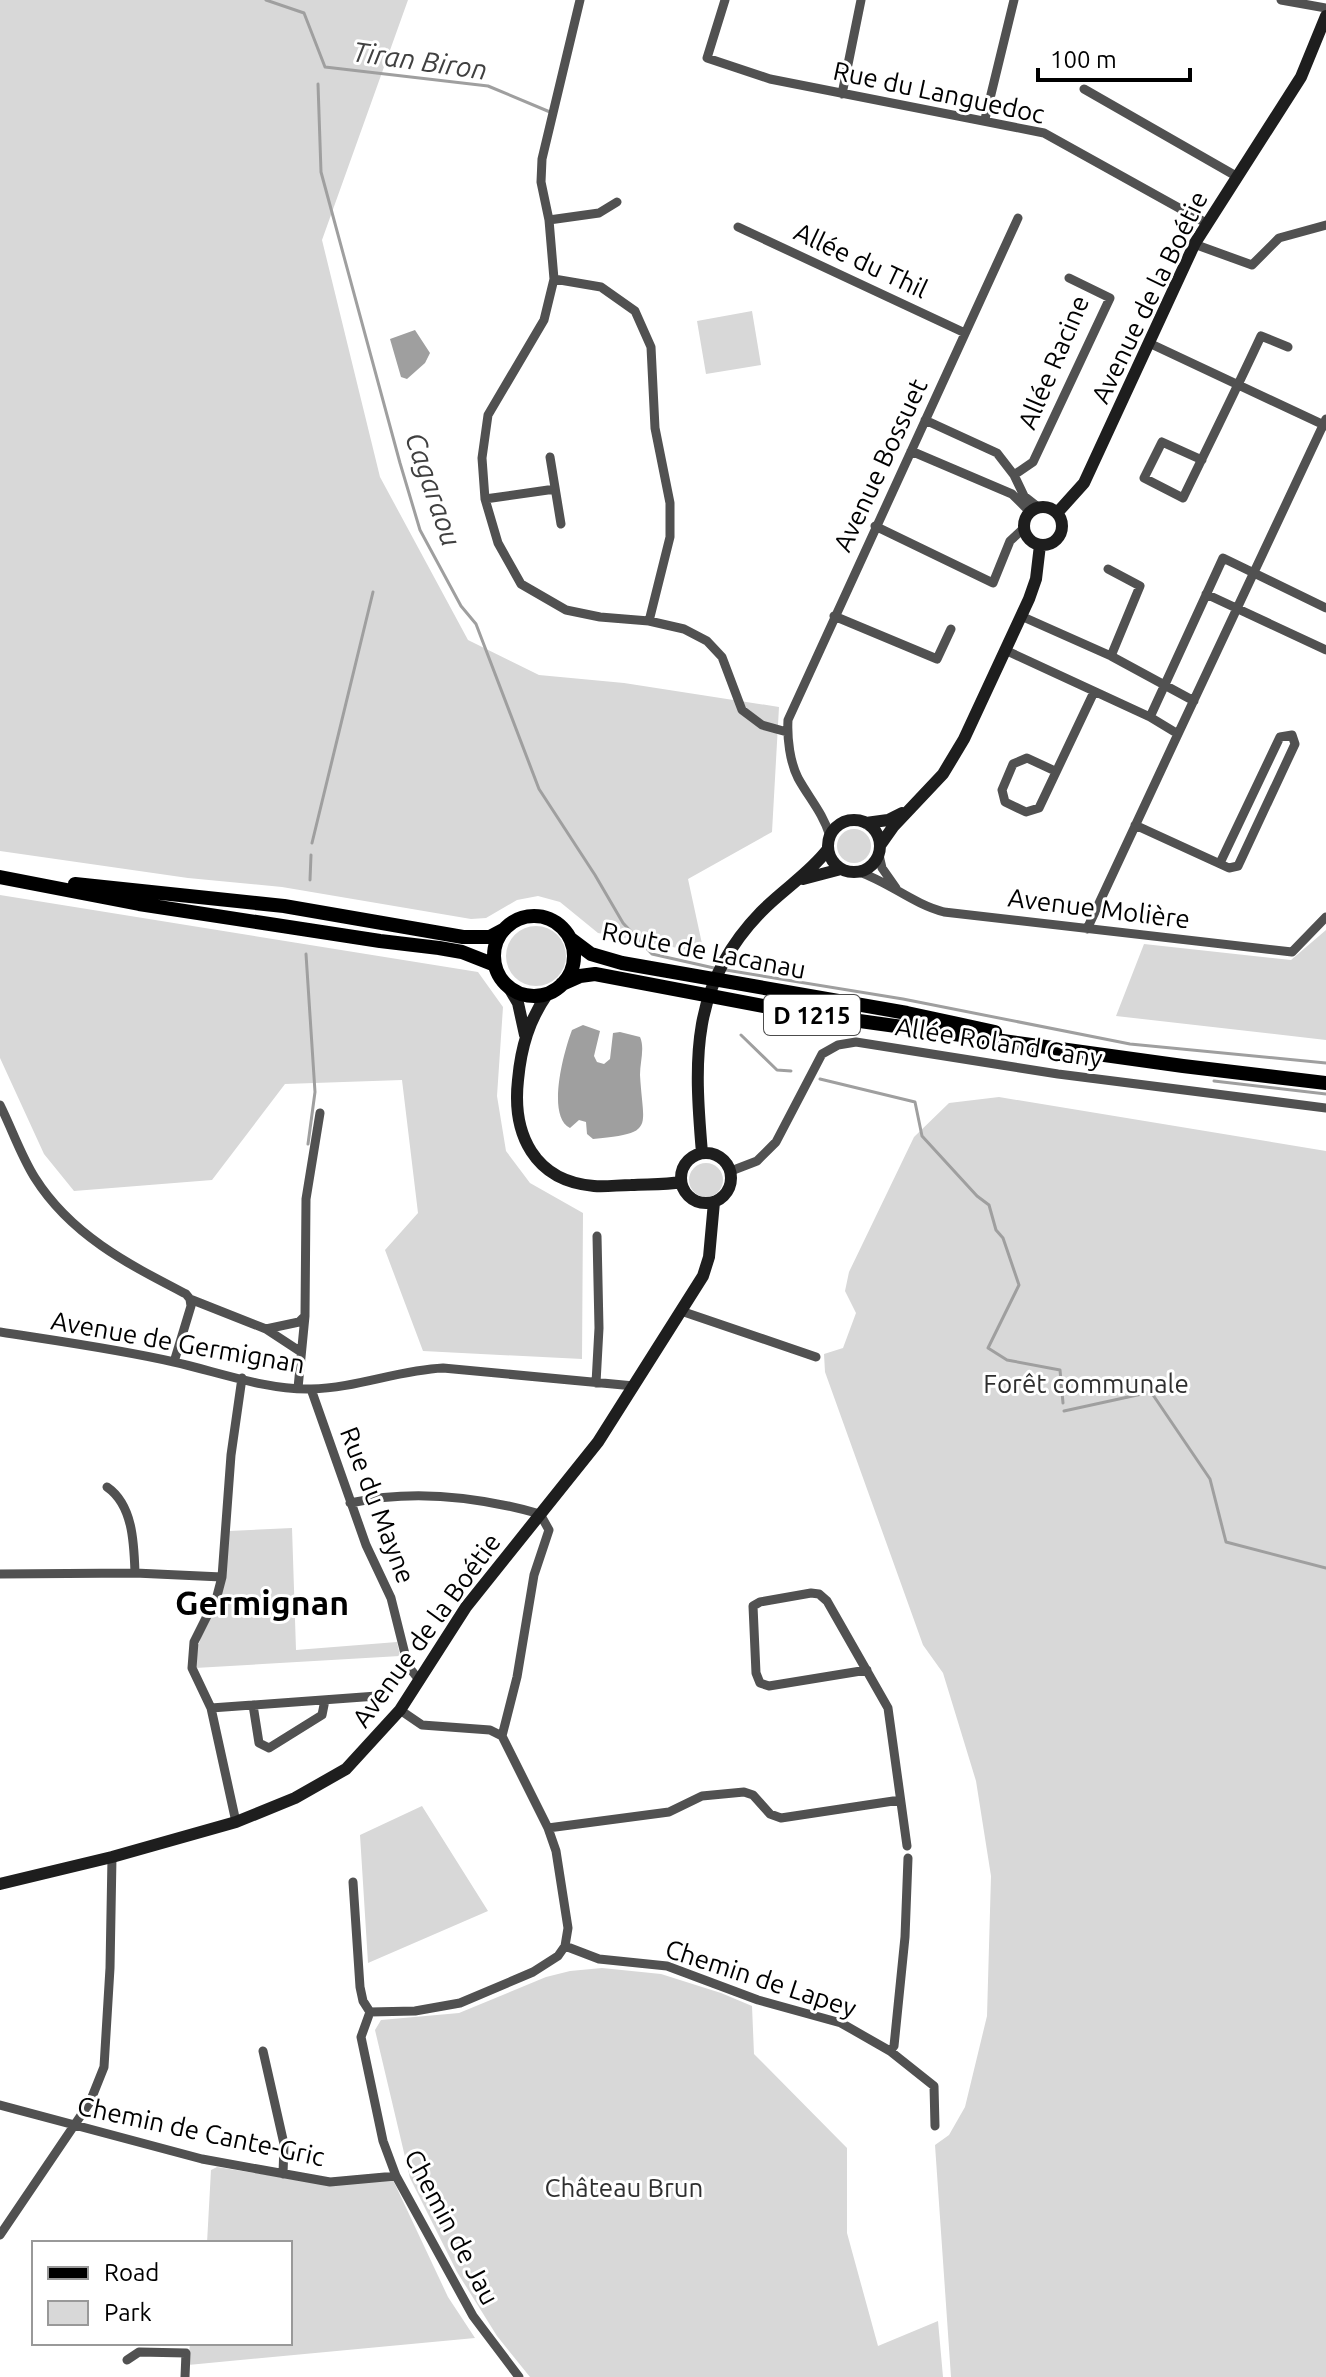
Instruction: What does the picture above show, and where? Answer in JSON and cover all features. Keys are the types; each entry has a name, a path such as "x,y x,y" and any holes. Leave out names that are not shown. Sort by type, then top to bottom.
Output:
{"main road":[{"name":"Avenue de la Boétie","path":"1057,513 1084,483 1194,244 1301,77 1326,16"},
{"path":"1049,508 1057,513 1062,525 1058,538 1040,545 1029,539 1024,528 1034,509 1049,508"},
{"path":"797,881 841,869 859,872 871,866 915,805 943,774 964,739 1021,616 1036,579 1040,545"},
{"path":"702,1153 696,1077 701,1023 711,990 729,953 753,921 797,881 845,822 888,820 915,805"},
{"path":"866,823 873,828 880,850"},
{"path":"829,842 830,857 841,869"},
{"path":"0,877 139,904 462,952 495,965"},
{"path":"18,880 284,906 463,937 490,937 527,916 553,920 563,928 571,939 574,951 573,965 562,984 548,993 531,995 519,993 508,986"},
{"path":"505,929 494,953 495,965 518,1003 525,1035"},
{"name":"Route de Lacanau","path":"571,939 591,954 622,963 907,1013 1066,1048"},
{"name":"Route de Lacanau","path":"562,984 580,976 595,974 795,1012 1326,1083"},
{"path":"548,993 525,1035 517,1090 516,1112 521,1133 535,1158 558,1175 576,1183 595,1186 681,1182"},
{"path":"694,1155 716,1155 728,1164 731,1171 732,1179 727,1193 714,1202 707,1204 692,1200 683,1189 683,1166 694,1155"},
{"name":"Avenue de la Boétie","path":"0,1884 236,1822 295,1798 346,1769 400,1710 466,1607 598,1442 703,1276 709,1257 714,1202"}],"street":[{"path":"580,0 542,159 541,182 549,220 554,279 544,320 488,415 482,458 485,499 498,543 521,584 566,610 600,617 649,621 684,629 707,641 722,657 742,710 762,725 787,732 797,775 821,812 829,842"},
{"name":"Rue du Languedoc","path":"725,0 707,58 770,79 1044,133 1206,223"},
{"path":"842,94 861,0"},
{"path":"985,119 1014,0"},
{"path":"1281,0 1326,8"},
{"path":"1084,89 1236,176"},
{"path":"549,220 599,213 617,202"},
{"name":"Avenue Bossuet","path":"787,732 788,720 834,616 1018,218"},
{"path":"1194,244 1252,265 1279,238 1320,224 1326,225"},
{"name":"Allée du Thil","path":"738,227 965,333"},
{"name":"Allée Racine","path":"1014,475 1033,462 1110,298 1069,278"},
{"path":"554,279 601,287 635,311 651,347 655,428 670,503 670,537 649,621"},
{"path":"1202,460 1162,442 1144,478 1183,498 1202,460 1239,384 1261,336 1288,347"},
{"path":"1087,929 1325,423 1149,343"},
{"path":"925,420 997,453 1034,509"},
{"path":"911,451 1012,494 1034,509"},
{"path":"550,457 561,524"},
{"path":"485,499 555,489"},
{"path":"875,526 993,583 1010,541 1024,528"},
{"path":"1150,717 1223,558 1326,608"},
{"path":"1108,569 1140,586 1111,656"},
{"path":"1206,594 1326,650"},
{"path":"834,616 937,659 951,629"},
{"path":"1021,616 1111,656 1194,701"},
{"path":"1005,650 1150,717 1178,734"},
{"path":"1055,771 1027,758 1013,764 1002,790 1005,802 1026,812 1039,808 1094,692"},
{"path":"1135,825 1229,868 1238,866 1295,744 1292,735 1280,737 1220,863"},
{"path":"880,850 885,874 904,896"},
{"name":"Avenue Molière","path":"859,872 928,908 944,912 1292,952 1326,917"},
{"name":"Allée Roland Cany","path":"731,1171 757,1161 776,1142 822,1054 838,1045 856,1042 1058,1074 1326,1108"},
{"path":"0,1105 35,1178 72,1224 121,1260 190,1299 266,1329 301,1352"},
{"path":"298,1388 305,1316 306,1199 320,1113"},
{"path":"596,1383 599,1328 597,1236"},
{"path":"174,1362 191,1306 190,1299"},
{"path":"681,1311 816,1357"},
{"path":"266,1329 284,1327 299,1322 305,1316"},
{"name":"Avenue de Germignan","path":"0,1332 174,1362 298,1388 343,1385 417,1369 443,1368 634,1386"},
{"path":"236,1822 211,1708 192,1668 194,1642 217,1596 222,1577 231,1455 242,1378"},
{"name":"Rue du Mayne","path":"311,1389 366,1545 391,1598 408,1666 420,1681"},
{"path":"107,1487 118,1495 134,1536 135,1573"},
{"path":"350,1503 413,1496 472,1499 540,1514 549,1530 534,1575 517,1677 502,1736"},
{"path":"0,1574 135,1573 222,1577"},
{"path":"867,1670 769,1686 760,1683 756,1673 753,1606 760,1602 819,1594 827,1601 867,1670 888,1708 907,1846"},
{"path":"211,1708 377,1696"},
{"path":"253,1705 259,1743 269,1748 322,1715 325,1700"},
{"path":"353,1882 360,1987 363,2001 370,2012 415,2011 460,2003 533,1972 558,1956 565,1946 568,1928 561,1873 548,1828 502,1736 490,1730 422,1725 400,1710"},
{"path":"548,1828 669,1812 702,1796 744,1792 753,1795 770,1814 781,1818 900,1800"},
{"path":"0,2235 90,2102 105,2058 112,1857"},
{"path":"890,2051 894,2046 905,1937 908,1858"},
{"name":"Chemin de Lapey","path":"565,1946 599,1959 667,1966 758,2000 841,2023 890,2051 934,2086 935,2126"},
{"name":"Chemin de Jau","path":"370,2012 361,2037 383,2141 396,2176 473,2316 519,2377"},
{"path":"263,2051 284,2144 283,2174"},
{"name":"Chemin de Cante-Gric","path":"0,2105 73,2127 202,2159 283,2174 330,2182 396,2176"},
{"path":"127,2360 139,2352 186,2353 185,2377"}],"green space":[{"path":"0,0 408,0 322,240 380,477 468,640 539,675 624,683 779,707 772,832 688,879 704,953 598,933 560,902 538,896 517,900 486,918 471,919 282,887 188,878 0,851"},
{"path":"752,311 761,365 706,374 697,321"},
{"path":"854,829 866,834 871,846 866,858 854,863 842,858 837,846 842,834"},
{"path":"0,895 478,972 503,1007 497,1096 506,1151 530,1183 583,1213 582,1359 423,1351 385,1250 418,1213 402,1080 285,1084 212,1180 74,1191 44,1154 0,1058"},
{"path":"536,926 547,928 557,935 564,945 564,967 557,977 547,984 536,986 525,984 515,977 508,967 506,956 508,945 515,935 525,928"},
{"path":"1326,930 1326,1040 1116,1016 1144,944 1291,960"},
{"name":"Forêt communale","path":"999,1097 1326,1151 1326,2377 951,2377 935,2145 949,2135 965,2107 987,2016 991,1876 976,1781 943,1673 923,1645 825,1372 824,1354 843,1348 856,1313 845,1291 849,1272 914,1137 949,1103"},
{"path":"706,1163 718,1168 723,1180 718,1192 706,1197 694,1192 689,1180 694,1168"},
{"path":"292,1528 296,1650 397,1642 400,1656 195,1668 193,1656 200,1641 203,1621 215,1604 229,1531"},
{"path":"422,1806 488,1911 368,1963 360,1835"},
{"name":"Château Brun","path":"602,1968 661,1974 752,2006 754,2054 847,2148 847,2233 878,2346 938,2321 943,2377 530,2377 497,2336 457,2272 410,2178 375,2030 381,2020 459,2013 546,1977"},
{"path":"217,2167 331,2185 393,2180 448,2297 475,2338 188,2365 190,2345 292,2345 292,2241 207,2241 211,2170"}],"shaded area":[{"path":"415,330 430,353 425,363 407,379 401,377 390,339"},
{"path":"583,1025 600,1031 594,1056 597,1062 604,1064 610,1059 613,1033 640,1037 643,1117 636,1130 593,1139 587,1134 586,1122 579,1120 570,1128 563,1121 558,1097 565,1052 572,1030"}],"waterway":[{"name":"Tiran Biron","path":"266,0 304,13 325,67 488,86 550,112"},
{"name":"Cagaraou","path":"318,84 321,172 420,530 461,606 476,624 539,789 623,923 652,954 714,968"},
{"path":"312,843 373,592"},
{"path":"310,880 311,855"},
{"path":"306,954 315,1092 308,1144"},
{"path":"726,970 903,999 1130,1044 1326,1063"},
{"path":"741,1035 777,1070 791,1071"},
{"path":"820,1079 915,1102 922,1136 989,1205 1019,1285 988,1348 1007,1360 1060,1370 1063,1403"},
{"path":"1214,1081 1326,1094"},
{"path":"1064,1411 1151,1392 1210,1479 1226,1542 1326,1568"}],"district":[{"name":"Germignan","path":"262,1602"}]}
